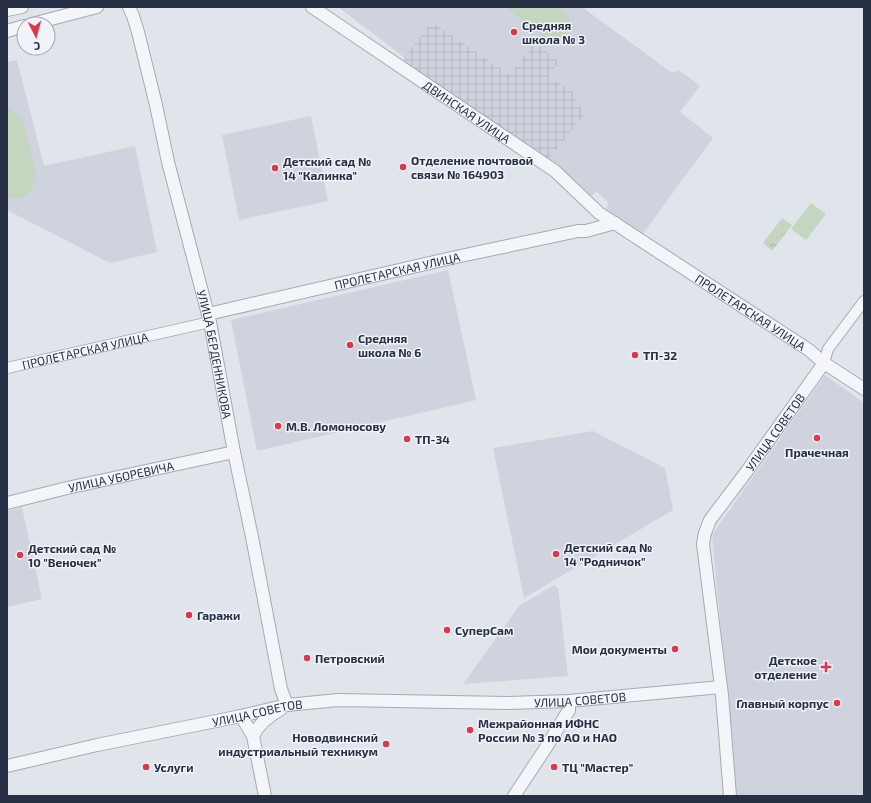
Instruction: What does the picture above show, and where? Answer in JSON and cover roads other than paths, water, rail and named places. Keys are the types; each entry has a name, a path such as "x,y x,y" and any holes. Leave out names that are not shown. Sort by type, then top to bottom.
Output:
{"street":[{"path":"7,10 22,7"},
{"path":"56,18 97,7"},
{"name":"УЛИЦА БЕРДЕННИКОВА","path":"129,7 138,32 168,162 209,318 281,689 287,705"},
{"name":"ДВИНСКАЯ УЛИЦА","path":"312,7 555,171 600,213 636,237"},
{"path":"586,231 600,213"},
{"name":"ПРОЛЕТАРСКАЯ УЛИЦА","path":"7,368 456,257 586,231 615,223"},
{"name":"ПРОЛЕТАРСКАЯ УЛИЦА","path":"636,237 809,350 824,363 864,389"},
{"name":"УЛИЦА СОВЕТОВ","path":"7,766 97,745 241,716 287,705 338,700 508,703 569,701 721,687 703,544 705,533 710,520 824,363 828,349 864,301"},
{"name":"УЛИЦА УБОРЕВИЧА","path":"7,502 234,452"},
{"path":"721,687 730,796"},
{"path":"514,796 570,710 569,701"},
{"path":"253,736 257,728 270,716 287,705"},
{"path":"241,716 248,730 253,736 265,796"}],"place":[{"name":"Средняя школа № 3","path":"514,32"},
{"name":"Отделение почтовой связи № 164903","path":"403,167"},
{"name":"Детский сад № 14 \"Калинка\"","path":"275,168"},
{"name":"Средняя школа № 6","path":"350,345"},
{"name":"ТП-32","path":"635,355"},
{"name":"М.В. Ломоносову","path":"278,426"},
{"name":"Прачечная","path":"817,438"},
{"name":"ТП-34","path":"407,439"},
{"name":"Детский сад № 14 \"Родничок\"","path":"556,554"},
{"name":"Детский сад № 10 \"Веночек\"","path":"20,555"},
{"name":"Гаражи","path":"189,615"},
{"name":"СуперСам","path":"447,630"},
{"name":"Мои документы","path":"675,649"},
{"name":"Петровский","path":"307,658"},
{"name":"Детское отделение","path":"826,667"},
{"name":"Главный корпус","path":"837,703"},
{"name":"Межрайонная ИФНС России № 3 по АО и НАО","path":"470,730"},
{"name":"Новодвинский индустриальный техникум","path":"386,744"},
{"name":"Услуги","path":"146,767"},
{"name":"ТЦ \"Мастер\"","path":"554,767"}]}
